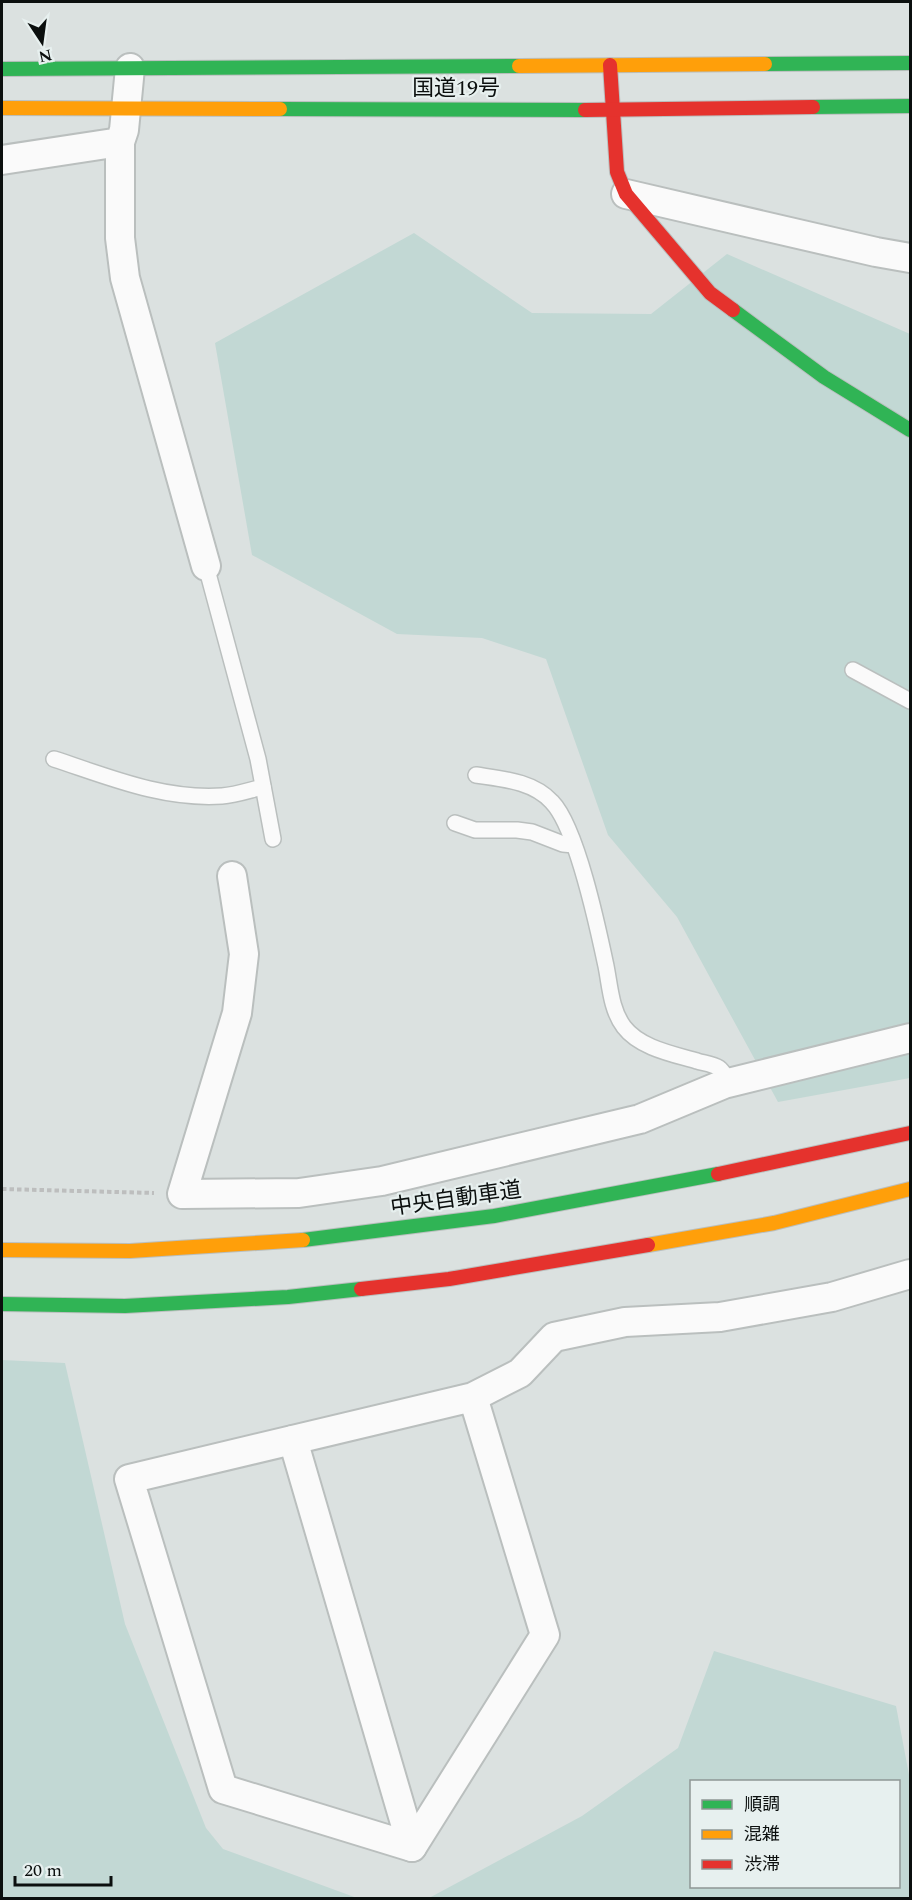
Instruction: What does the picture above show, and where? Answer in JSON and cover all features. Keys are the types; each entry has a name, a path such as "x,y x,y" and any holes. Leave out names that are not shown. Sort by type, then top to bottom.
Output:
{"main road":[{"name":"国道19号","path":"2,69 910,63"},
{"path":"610,65 617,172 626,194 710,293 824,378 910,430"},
{"name":"国道19号","path":"2,108 612,110 910,106"},
{"name":"中央自動車道","path":"2,1250 130,1251 313,1239 483,1218 727,1172 910,1133"},
{"path":"2,1304 125,1306 276,1298 449,1279 774,1223 910,1190"}],"street":[{"path":"130,68 124,130 120,142 120,238 125,278 206,566"},
{"path":"2,160 120,142"},
{"path":"626,194 865,250 910,258"},
{"path":"232,876 244,954 237,1013 182,1194 299,1193 382,1181 640,1119 730,1082 910,1038"},
{"path":"412,1847 223,1790 129,1479 473,1397 520,1373 554,1337 625,1322 720,1317 832,1297 910,1274"},
{"path":"412,1847 545,1635 473,1397"},
{"path":"293,1440 412,1847"}],"lane":[{"path":"206,566 258,759 273,839"},
{"path":"853,670 910,701"},
{"path":"54,759 131,785 176,795 224,796 263,787"},
{"path":"476,775 511,780 532,788 551,801 562,815 574,845 603,950 616,1015 625,1029 639,1040 670,1053 719,1068 730,1082"},
{"path":"455,823 475,830 532,832 564,844 574,845"}],"path":[{"path":"2,1189 182,1194"}],"green space":[{"path":"414,233 532,313 651,314 727,254 910,334 910,1078 778,1102 677,917 608,835 546,659 482,638 397,634 252,555 215,343"},
{"path":"2,1360 65,1363 125,1624 206,1828 223,1849 357,1898 2,1898"},
{"path":"714,1651 896,1706 910,1780 910,1898 429,1898 582,1816 678,1748"}],"traffic: fast":[{"path":"765,64 910,63"},
{"path":"2,69 519,66"},
{"path":"813,107 910,106"},
{"path":"280,109 585,110"},
{"path":"733,310 824,377 910,430"},
{"path":"303,1240 494,1216 718,1174"},
{"path":"2,1304 125,1306 288,1297 361,1289"}],"traffic: slow":[{"path":"519,66 765,64"},
{"path":"2,108 280,109"},
{"path":"648,1245 774,1223 910,1189"},
{"path":"2,1250 130,1251 303,1240"}],"traffic: jam":[{"path":"610,65 617,172 626,194 710,293 733,310"},
{"path":"585,110 813,107"},
{"path":"718,1174 910,1133"},
{"path":"361,1289 449,1279 648,1245"}]}
